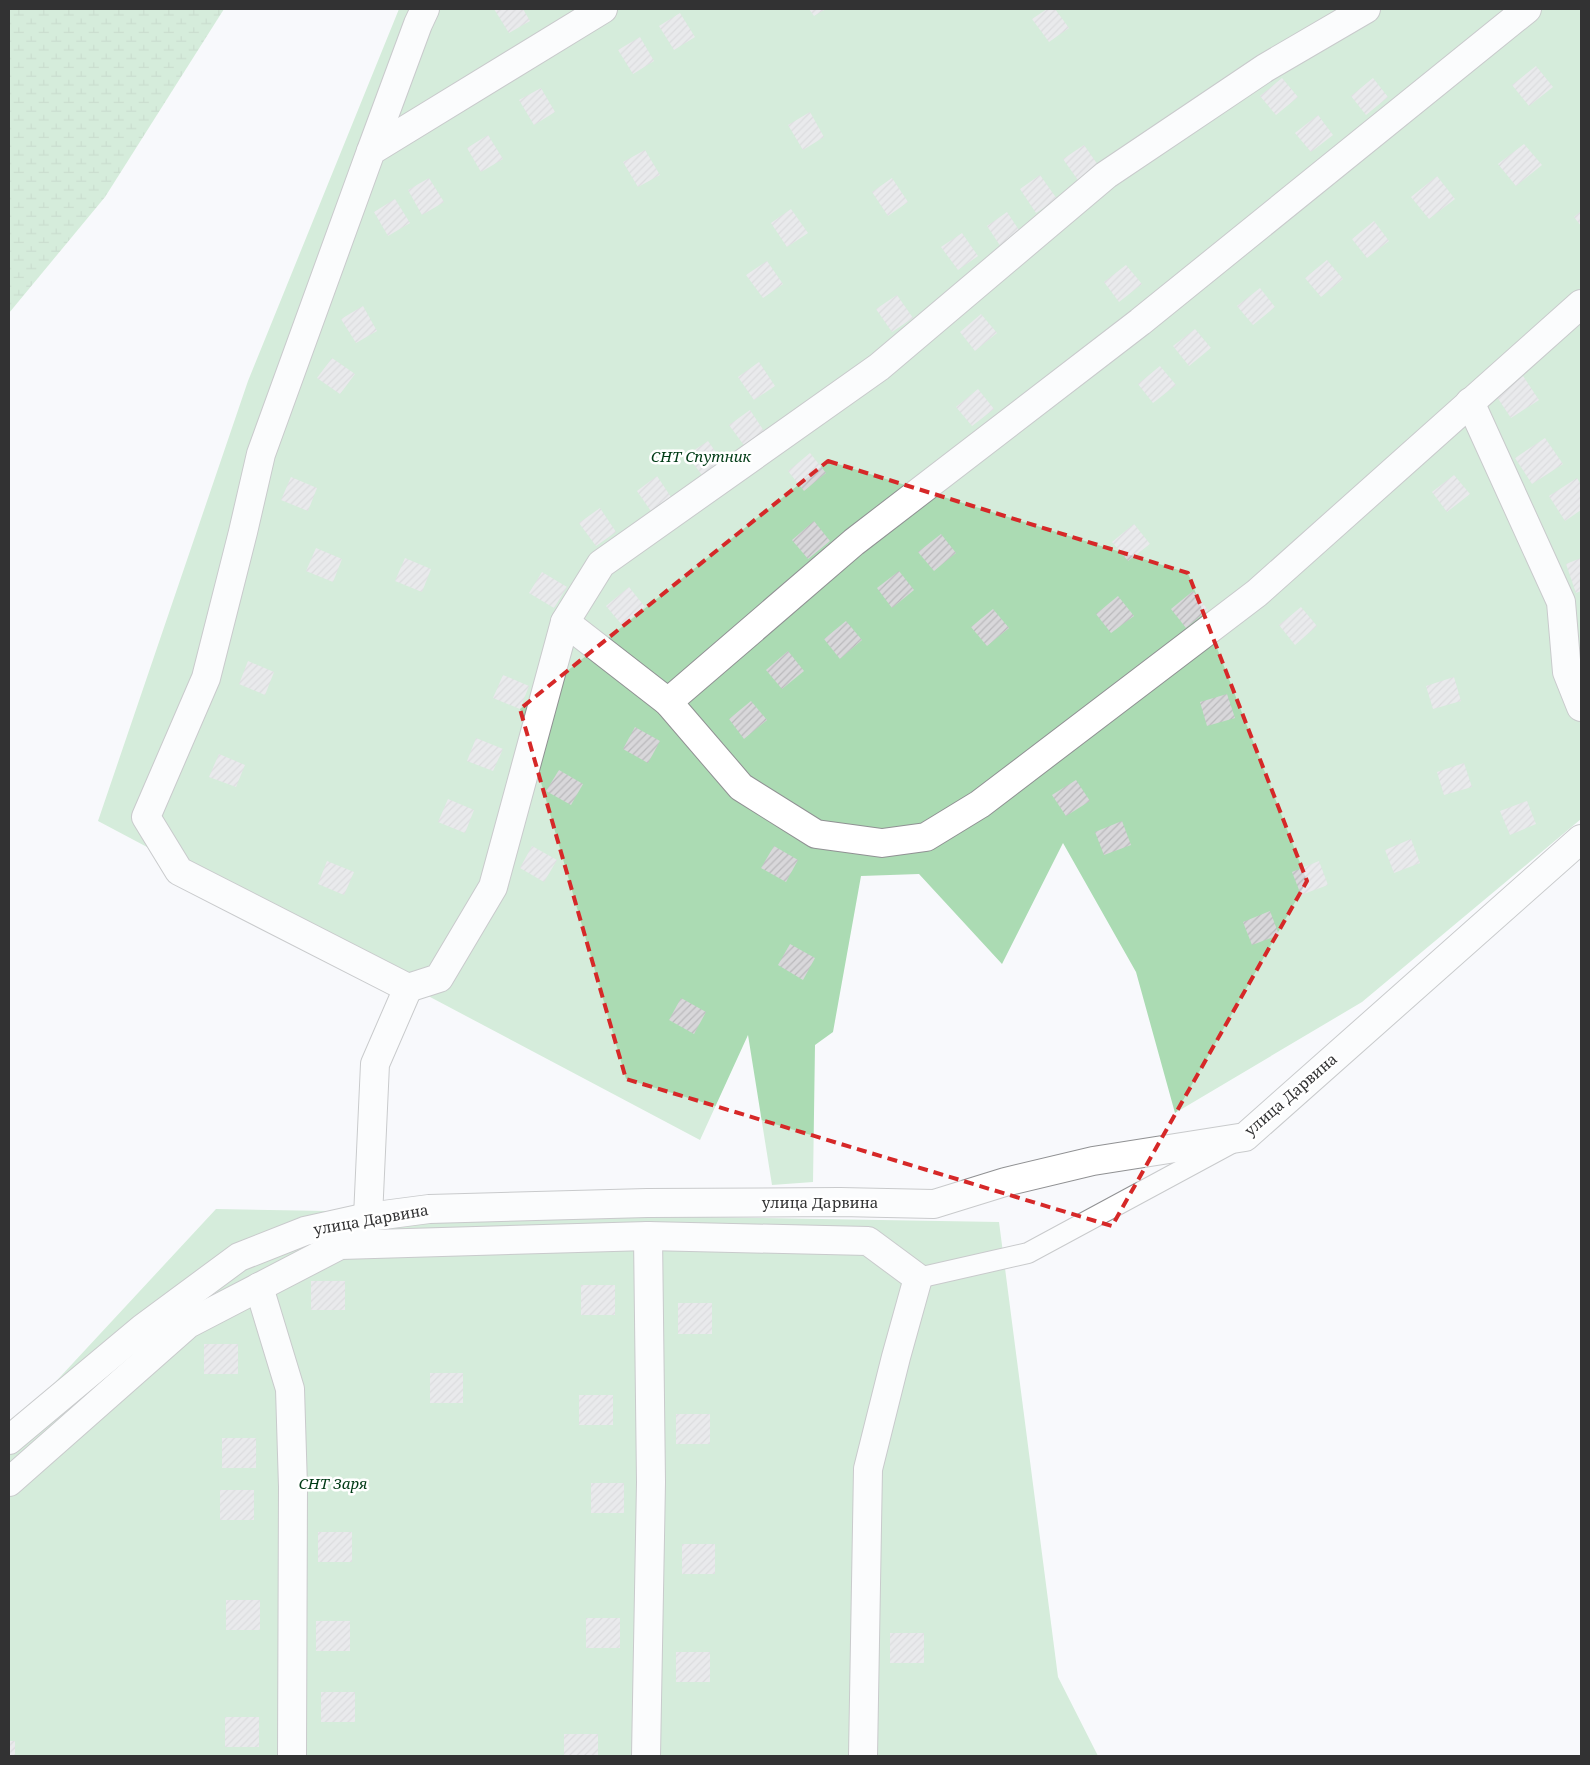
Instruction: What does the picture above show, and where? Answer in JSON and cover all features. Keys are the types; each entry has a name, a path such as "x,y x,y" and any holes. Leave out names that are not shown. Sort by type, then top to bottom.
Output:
{"street":[{"path":"425,9 260,454 243,532 206,678 146,817 179,870 408,988 439,978 493,886 564,622 601,564 879,367 1106,175 1265,68 1366,9"},
{"path":"371,151 603,9"},
{"path":"668,702 854,542 1140,322 1527,9"},
{"path":"564,622 668,702 741,787 816,834 882,843 926,837 980,804 1257,593 1581,304"},
{"path":"1470,402 1561,602 1567,672 1581,707"},
{"name":"улица Дарвина","path":"9,1440 142,1328 239,1257 305,1231 368,1217 429,1209 581,1204 840,1202 934,1204 1005,1182 1093,1161 1245,1137 1581,839"},
{"path":"368,1217 375,1064 408,988"},
{"path":"646,1756 651,1482 648,1236"},
{"path":"9,1482 188,1324 340,1245 648,1236 868,1241 918,1278 868,1469 864,1756"},
{"path":"258,1288 290,1389 293,1487 292,1756"}],"lane":[{"path":"918,1278 1028,1253 1245,1137"}],"highlighted area":[{"path":"828,461 1188,573 1307,881 1112,1226 626,1079 520,709"}],"green space":[{"path":"9,9 224,9 105,197 9,313"},
{"name":"СНТ Спутник","path":"399,9 1581,9 1581,819 1362,1002 1175,1113 1136,972 1063,843 1002,964 919,874 861,876 833,1032 815,1045 813,1182 772,1185 748,1035 700,1140 98,821 248,381"},
{"name":"СНТ Заря","path":"216,1209 999,1222 1058,1677 1098,1756 9,1756 9,1432"}],"building":[{"path":"494,9 523,9 530,21 509,33"},
{"path":"809,9 826,9 814,16"},
{"path":"1047,9 1055,9 1069,28 1049,42 1032,19"},
{"path":"680,13 695,37 674,50 659,26"},
{"path":"640,37 654,61 633,74 618,50"},
{"path":"1536,66 1553,87 1529,106 1512,85"},
{"path":"1282,78 1298,97 1276,115 1260,96"},
{"path":"1373,78 1388,97 1366,115 1351,96"},
{"path":"541,88 555,112 534,125 519,100"},
{"path":"810,112 824,137 803,150 788,125"},
{"path":"1318,115 1333,135 1311,152 1295,133"},
{"path":"488,135 503,159 481,172 467,148"},
{"path":"1524,144 1542,165 1516,186 1498,164"},
{"path":"1084,145 1100,168 1080,183 1063,159"},
{"path":"645,150 660,175 638,187 623,162"},
{"path":"1040,175 1057,199 1036,213 1020,189"},
{"path":"1437,176 1455,199 1429,219 1411,197"},
{"path":"429,178 444,202 422,215 408,190"},
{"path":"892,178 908,202 888,216 872,192"},
{"path":"395,199 410,223 388,236 374,212"},
{"path":"791,209 808,233 787,247 771,223"},
{"path":"1581,211 1581,226 1574,217"},
{"path":"1007,212 1023,236 1003,250 987,226"},
{"path":"1374,221 1389,241 1367,258 1352,239"},
{"path":"962,233 978,256 958,270 941,247"},
{"path":"1327,260 1343,279 1321,297 1305,278"},
{"path":"767,261 783,284 763,298 746,275"},
{"path":"1126,265 1142,284 1119,302 1104,282"},
{"path":"1260,288 1275,307 1253,325 1237,306"},
{"path":"897,295 913,318 892,332 876,309"},
{"path":"363,306 377,331 356,343 341,319"},
{"path":"981,314 997,333 975,351 960,332"},
{"path":"1195,329 1211,348 1189,366 1173,346"},
{"path":"332,358 355,374 340,394 317,378"},
{"path":"759,362 775,386 754,400 738,377"},
{"path":"1160,366 1176,385 1153,403 1138,384"},
{"path":"1523,376 1539,400 1511,418 1495,394"},
{"path":"978,389 994,409 972,426 956,407"},
{"path":"750,410 766,434 746,448 729,425"},
{"path":"1545,438 1563,464 1532,484 1515,458"},
{"path":"708,441 724,464 704,478 687,455"},
{"path":"810,453 826,473 804,491 788,471"},
{"path":"1454,475 1470,494 1447,512 1432,492"},
{"path":"657,476 673,500 653,514 637,491"},
{"path":"291,477 317,488 308,511 281,500"},
{"path":"1577,478 1581,485 1581,510 1565,521 1549,496"},
{"path":"600,508 616,532 596,546 579,523"},
{"path":"814,521 830,541 808,559 792,540"},
{"path":"1134,524 1150,544 1128,561 1112,542"},
{"path":"941,534 956,553 934,571 918,552"},
{"path":"316,548 342,559 333,582 306,571"},
{"path":"405,558 431,569 422,592 395,581"},
{"path":"1581,558 1581,591 1576,593 1566,564"},
{"path":"899,571 914,590 892,608 877,588"},
{"path":"542,572 567,587 554,608 529,593"},
{"path":"629,587 645,607 622,625 606,606"},
{"path":"1193,591 1208,610 1186,628 1171,609"},
{"path":"1118,596 1134,616 1111,633 1096,614"},
{"path":"1301,607 1317,626 1295,645 1279,625"},
{"path":"993,609 1009,628 987,646 971,627"},
{"path":"846,621 862,640 840,659 824,639"},
{"path":"788,651 804,671 782,689 766,670"},
{"path":"248,661 274,672 265,695 239,684"},
{"path":"503,675 529,686 520,709 493,698"},
{"path":"1454,677 1461,701 1433,709 1426,686"},
{"path":"1227,694 1235,718 1207,726 1200,702"},
{"path":"751,701 767,720 744,739 729,719"},
{"path":"635,727 660,741 648,763 623,749"},
{"path":"476,738 503,749 493,771 467,761"},
{"path":"219,754 245,765 236,787 209,777"},
{"path":"1464,763 1472,787 1444,795 1437,772"},
{"path":"559,770 583,784 571,805 546,791"},
{"path":"1076,780 1090,801 1066,816 1052,795"},
{"path":"448,799 474,810 465,833 438,822"},
{"path":"1527,801 1536,824 1510,835 1500,811"},
{"path":"1122,821 1131,845 1104,855 1095,832"},
{"path":"1411,839 1420,863 1394,873 1385,850"},
{"path":"532,846 557,860 544,882 520,868"},
{"path":"774,846 798,860 786,882 761,868"},
{"path":"327,861 354,872 344,895 318,884"},
{"path":"1319,861 1328,885 1301,895 1292,872"},
{"path":"1270,911 1279,935 1252,945 1243,922"},
{"path":"790,944 815,958 803,980 778,965"},
{"path":"681,998 706,1012 694,1034 669,1020"},
{"path":"311,1281 345,1281 345,1310 311,1310"},
{"path":"581,1285 615,1285 615,1315 581,1315"},
{"path":"678,1303 712,1303 712,1334 678,1334"},
{"path":"204,1344 238,1344 238,1374 204,1374"},
{"path":"430,1373 463,1373 463,1403 430,1403"},
{"path":"579,1395 613,1395 613,1425 579,1425"},
{"path":"676,1414 710,1414 710,1444 676,1444"},
{"path":"222,1438 256,1438 256,1468 222,1468"},
{"path":"591,1483 624,1483 624,1513 591,1513"},
{"path":"220,1490 254,1490 254,1520 220,1520"},
{"path":"318,1532 352,1532 352,1562 318,1562"},
{"path":"682,1544 715,1544 715,1574 682,1574"},
{"path":"226,1600 260,1600 260,1630 226,1630"},
{"path":"586,1618 620,1618 620,1648 586,1648"},
{"path":"316,1621 350,1621 350,1651 316,1651"},
{"path":"890,1633 924,1633 924,1663 890,1663"},
{"path":"676,1652 710,1652 710,1682 676,1682"},
{"path":"321,1692 355,1692 355,1722 321,1722"},
{"path":"225,1717 259,1717 259,1747 225,1747"},
{"path":"564,1734 598,1734 598,1756 564,1756"},
{"path":"9,1741 15,1741 15,1756 9,1756"}]}
